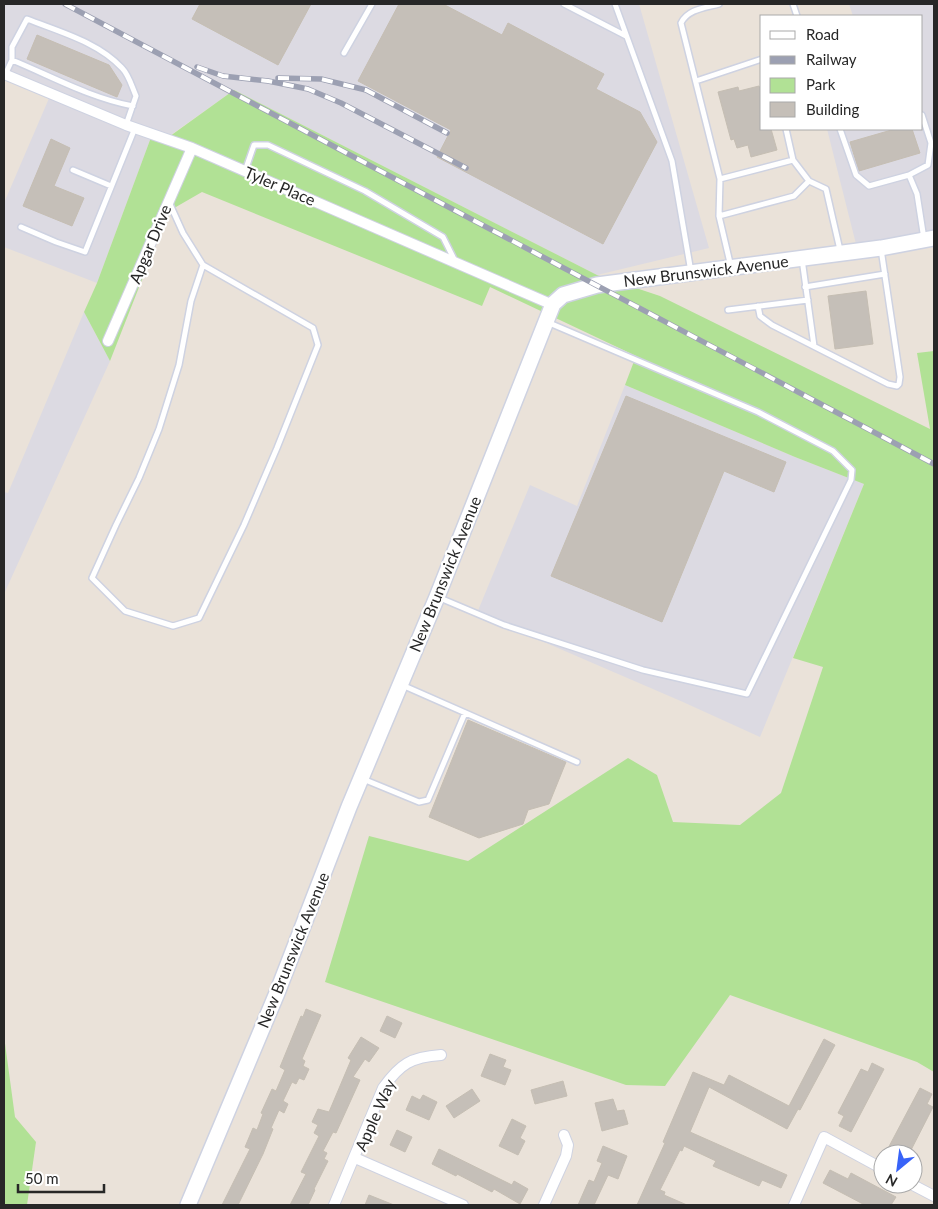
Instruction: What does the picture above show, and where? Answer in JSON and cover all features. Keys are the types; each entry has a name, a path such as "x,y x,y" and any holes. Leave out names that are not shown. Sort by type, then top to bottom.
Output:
{"street":[{"name":"Tyler Place","path":"4,74 131,127 192,148 553,305"},
{"name":"Apgar Drive","path":"108,341 192,148"},
{"name":"New Brunswick Avenue","path":"188,1205 277,994 361,778 437,597 553,305 563,295 597,285 802,259 929,239"},
{"name":"Apple Way","path":"334,1205 383,1088 394,1072 408,1061 424,1056 441,1055"},
{"path":"544,1205 566,1156 568,1145 564,1134"},
{"path":"794,1205 824,1137 873,1164"},
{"path":"355,1158 463,1205"},
{"path":"923,1190 934,1196"}],"lane":[{"path":"344,53 372,4"},
{"path":"564,4 626,36"},
{"path":"615,4 672,162 691,272"},
{"path":"719,4 689,13 681,23 720,179 719,216 732,268"},
{"path":"4,74 12,60 12,47 27,19 97,48 123,69 136,96 131,127 111,186 85,252 21,227"},
{"path":"12,60 70,86 118,104 133,106"},
{"path":"696,81 760,61"},
{"path":"840,130 856,175 869,186 909,175 928,165 931,143 923,118"},
{"path":"786,130 794,160 809,181 826,189 840,253"},
{"path":"245,171 254,145 268,145 365,191 443,237 456,262"},
{"path":"720,179 794,160"},
{"path":"73,170 111,186"},
{"path":"909,175 917,194 929,239"},
{"path":"719,216 794,196 809,181"},
{"path":"169,202 183,233 203,265 312,328 318,345 244,525 199,618 173,626 125,611 92,578 140,478 159,429 179,365 190,301 203,265"},
{"path":"758,306 760,316 772,325 888,384 893,386 899,384 900,378 881,248"},
{"path":"802,259 814,346"},
{"path":"805,287 885,274"},
{"path":"728,310 808,300"},
{"path":"437,597 504,625 643,670 747,694 851,480 852,470 833,451 758,412 546,322"},
{"path":"400,684 577,762"},
{"path":"361,778 419,802 428,800 465,712"}],"shaded area":[{"path":"4,4 639,4 709,248 597,275 234,90 165,139 153,132 97,283 4,247 4,203 50,96 4,76"},
{"path":"849,4 934,4 934,237 857,248 827,130 923,130 923,15 853,15"},
{"path":"84,312 110,361 4,594 4,492 8,493"},
{"path":"625,385 864,484 760,737 477,613 530,485 577,506"}],"green space":[{"path":"234,90 597,275 660,296 930,429 917,353 934,351 934,1072 917,1062 730,995 665,1086 626,1085 325,982 369,836 468,861 628,758 657,775 673,822 740,825 781,793 823,667 793,658 864,484 625,385 636,356 490,287 482,306 202,192 169,211 110,361 84,312 97,283 153,132 166,139"},
{"path":"4,1036 15,1117 36,1142 27,1205 4,1205"}],"building":[{"path":"200,4 311,4 278,65 192,19"},
{"path":"399,4 443,4 502,35 508,23 604,74 596,89 640,112 657,142 603,244 437,157 451,130 358,81"},
{"path":"37,35 109,65 122,85 117,97 27,59"},
{"path":"759,86 760,130 771,130 777,150 751,157 748,145 737,148 734,139 731,140 718,92 738,87 739,91"},
{"path":"892,130 912,130 920,153 859,171 850,142"},
{"path":"51,139 70,148 54,186 84,198 72,226 23,206"},
{"path":"866,291 873,344 835,349 828,296"},
{"path":"626,396 786,462 774,492 724,471 662,622 551,576"},
{"path":"468,720 566,762 549,804 528,810 523,824 479,838 429,817"},
{"path":"306,1009 321,1015 302,1059 305,1061 303,1066 309,1069 304,1080 299,1078 296,1084 292,1082 283,1101 288,1104 284,1113 279,1110 263,1154 238,1205 222,1205 250,1149 245,1147 253,1128 257,1130 263,1114 261,1113 272,1089 276,1091 285,1070 280,1067 301,1016 303,1017"},
{"path":"387,1016 402,1023 395,1038 380,1031"},
{"path":"361,1037 379,1048 369,1062 365,1059 353,1077 360,1080 336,1133 333,1132 323,1151 327,1153 324,1159 328,1161 308,1205 290,1205 306,1174 301,1172 319,1136 314,1133 318,1125 312,1122 318,1109 329,1112 351,1060 348,1058"},
{"path":"824,1039 835,1045 800,1110 798,1109 787,1129 709,1087 690,1132 787,1175 781,1188 762,1180 759,1186 713,1166 716,1161 684,1146 682,1151 680,1150 660,1190 665,1192 664,1195 687,1205 637,1205 665,1143 663,1142 693,1072 724,1085 729,1075 789,1106"},
{"path":"490,1054 506,1060 503,1067 511,1070 505,1085 481,1076"},
{"path":"872,1063 884,1069 851,1132 839,1126 844,1116 838,1113 861,1069 868,1072"},
{"path":"563,1081 567,1096 535,1104 531,1090"},
{"path":"920,1088 932,1094 927,1104 933,1107 914,1144 890,1144"},
{"path":"472,1089 480,1101 454,1118 446,1106"},
{"path":"423,1095 437,1102 429,1120 406,1110 412,1096 420,1100"},
{"path":"613,1099 617,1111 624,1110 628,1124 602,1131 595,1103"},
{"path":"512,1119 526,1126 520,1138 525,1141 518,1155 499,1146"},
{"path":"397,1130 412,1137 405,1152 390,1145"},
{"path":"603,1146 627,1156 618,1179 608,1175 594,1205 578,1205 589,1180 594,1182 602,1163 597,1161"},
{"path":"439,1149 512,1185 514,1181 528,1189 520,1204 494,1189 492,1192 457,1174 456,1176 432,1164"},
{"path":"830,1170 848,1179 851,1173 873,1185 873,1194 890,1194 896,1197 891,1205 865,1205 823,1183"},
{"path":"369,1195 394,1205 365,1205"}],"railway":[{"path":"65,4 934,464"},
{"path":"197,67 223,76 268,81 308,89 341,103 466,168"},
{"path":"278,78 321,79 366,90 447,133"}]}
